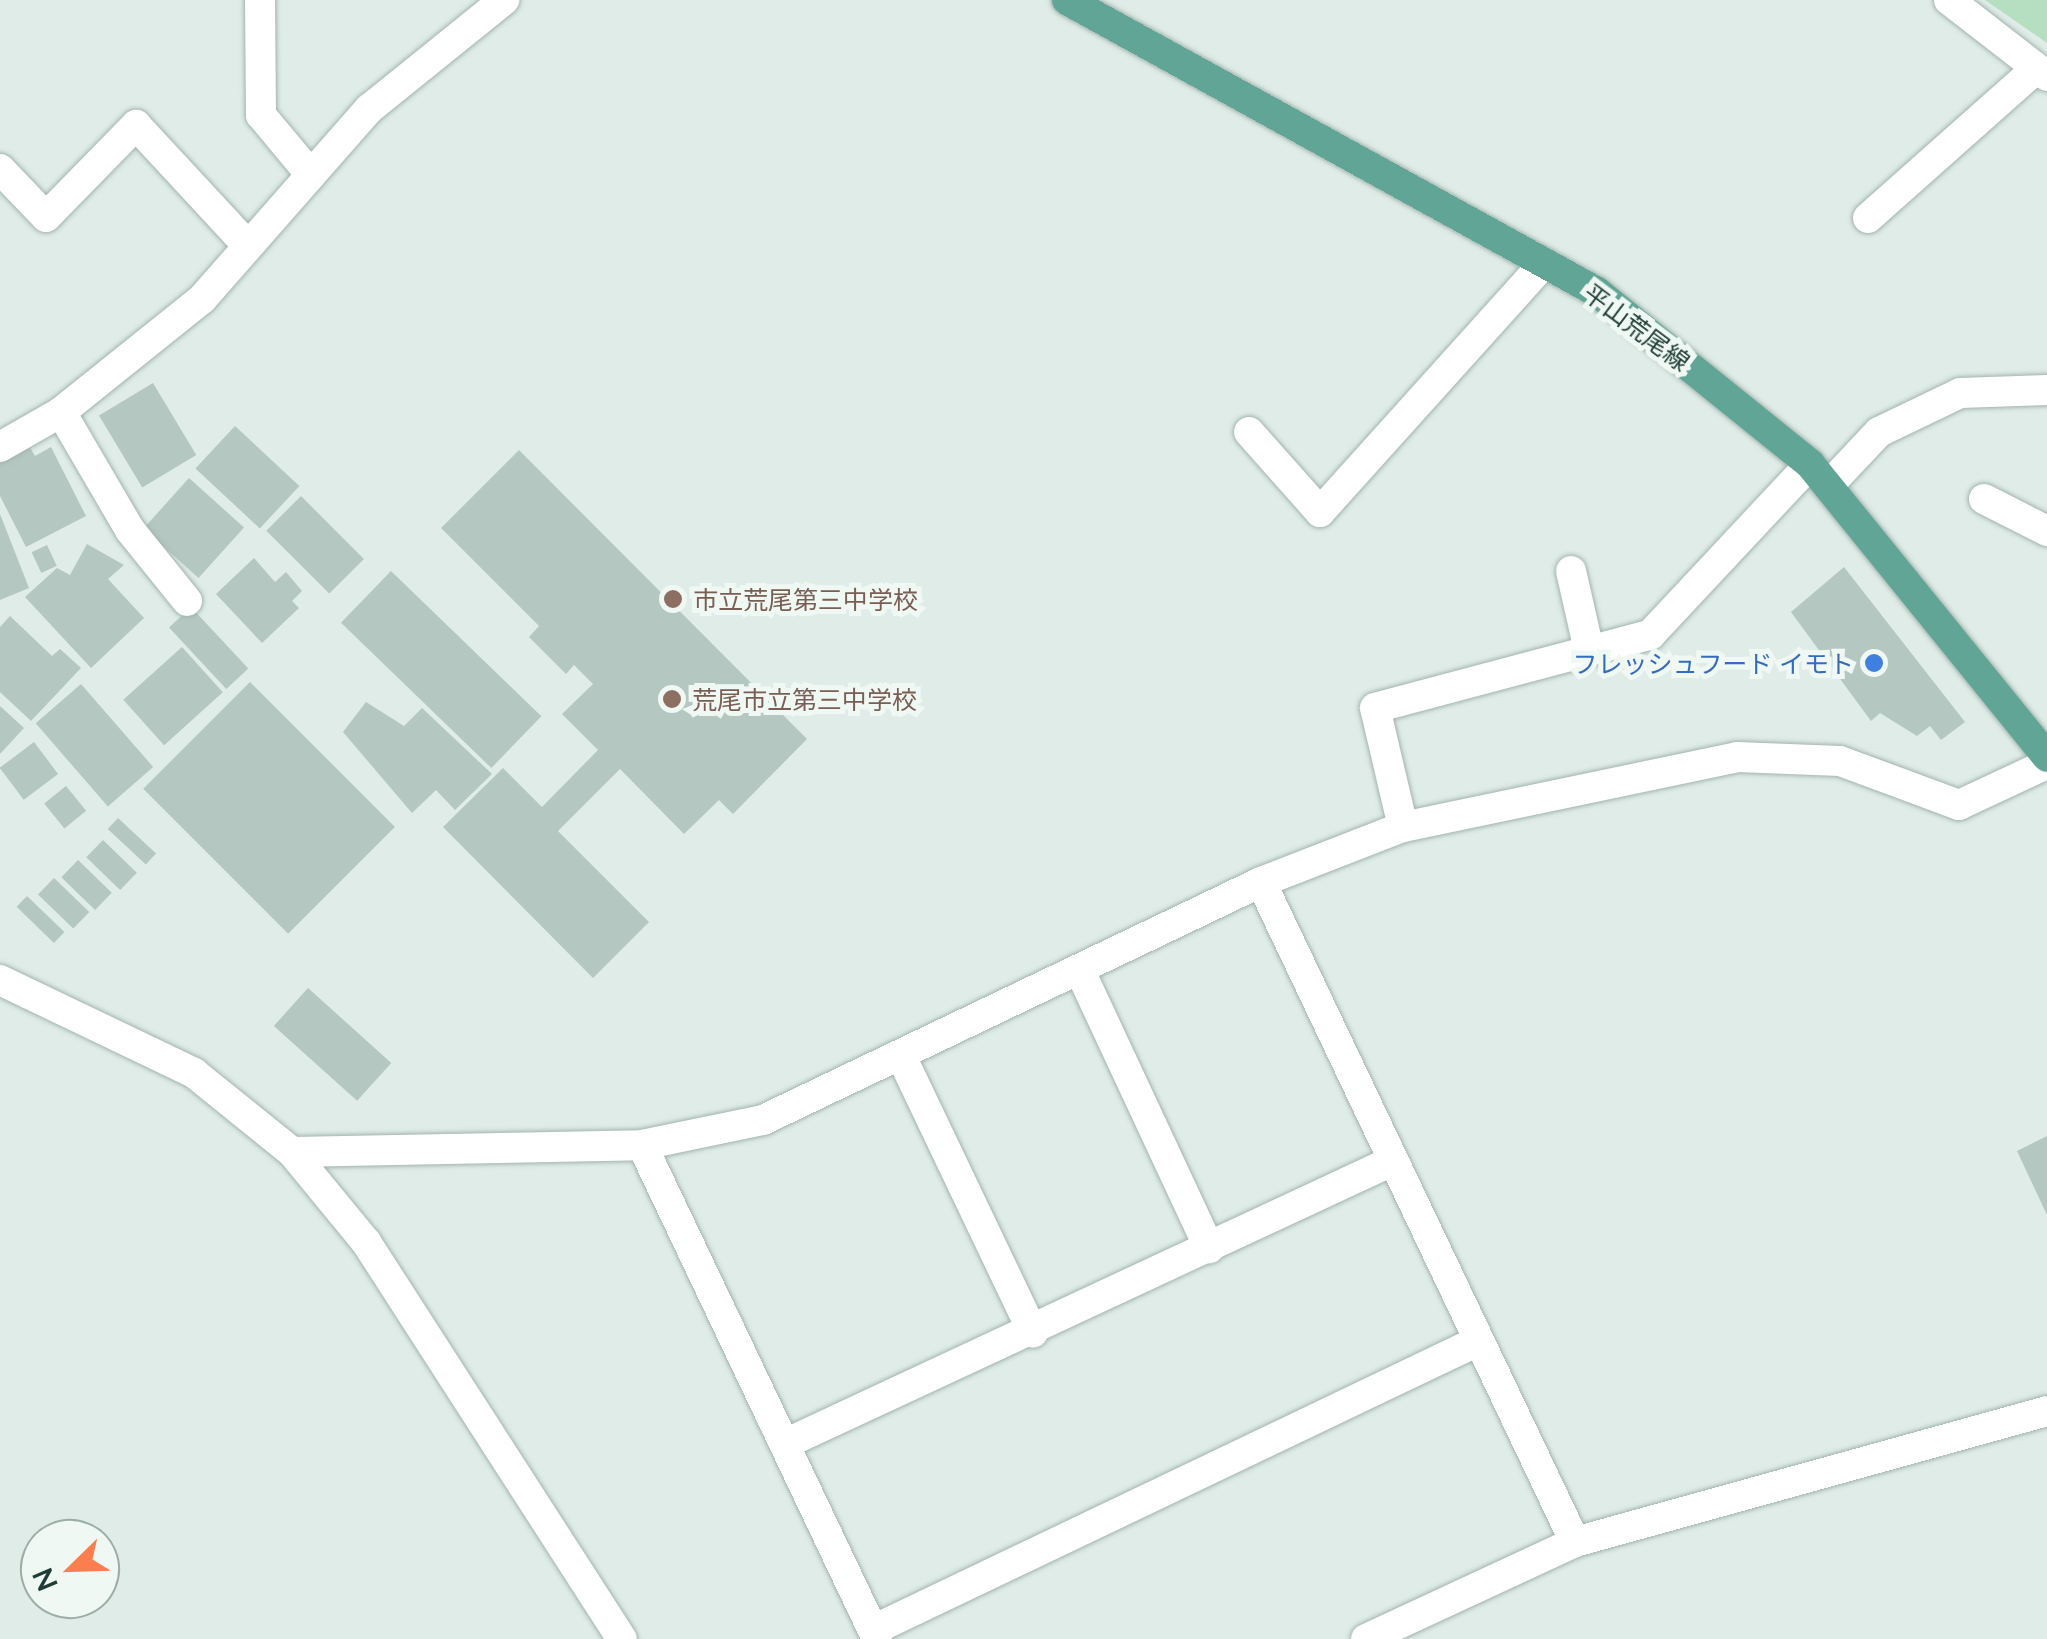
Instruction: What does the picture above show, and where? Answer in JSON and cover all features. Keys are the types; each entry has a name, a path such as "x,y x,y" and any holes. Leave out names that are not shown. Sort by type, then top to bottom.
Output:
{"main road":[{"name":"平山荒尾線","path":"1067,0 1597,292 1820,474 2047,761"}],"street":[{"path":"260,0 261,115 312,174"},
{"path":"0,447 61,412 202,299 369,110 504,0"},
{"path":"1868,218 2041,72 1949,0"},
{"path":"0,170 46,217 136,124 248,246"},
{"path":"1248,432 1320,512 1544,263"},
{"path":"1403,827 1376,708 1650,635 1820,474 1879,432 1960,393 2047,390"},
{"path":"61,412 130,530 187,600"},
{"path":"1984,499 2047,531"},
{"path":"1571,571 1589,650"},
{"path":"292,1152 642,1146 763,1120 902,1060 1261,882 1403,827 1737,757 1840,761 1959,806 2047,761"},
{"path":"1261,882 1388,1163 1575,1542"},
{"path":"1080,972 1209,1248"},
{"path":"0,980 194,1073 292,1152 366,1242 622,1639"},
{"path":"902,1060 1032,1333"},
{"path":"642,1146 789,1442 875,1635 1476,1342"},
{"path":"789,1442 1032,1333 1388,1163"},
{"path":"1366,1639 1575,1542 2047,1411"}],"green space":[{"path":"1985,0 2047,0 2047,43"}],"building":[{"path":"153,383 196,455 142,487 99,415"},
{"path":"235,426 299,486 260,528 195,468"},
{"path":"29,446 35,456 51,447 86,516 26,547 0,496 0,461"},
{"name":"荒尾市立第三中学校","path":"519,450 807,739 733,814 719,800 684,834 620,769 558,831 649,922 593,978 443,827 503,768 542,807 598,750 562,714 593,684 574,665 566,674 529,637 539,626 441,528"},
{"path":"189,478 244,528 198,578 143,529"},
{"path":"301,496 364,559 329,594 266,531"},
{"path":"0,514 29,588 0,600"},
{"path":"87,544 124,565 108,579 144,618 91,668 25,597 57,568 70,575"},
{"path":"47,545 57,566 41,573 32,552"},
{"path":"254,558 275,582 286,572 302,591 292,601 299,608 262,643 216,594"},
{"name":"フレッシュフード イモト","path":"1844,567 1965,722 1941,740 1930,726 1917,736 1880,713 1871,721 1791,612"},
{"path":"391,571 541,716 491,768 341,623"},
{"path":"191,607 248,668 226,689 169,627"},
{"path":"10,616 52,656 60,649 81,668 31,721 0,692 0,627"},
{"path":"182,647 223,692 164,745 123,700"},
{"path":"250,682 395,827 288,934 143,789"},
{"path":"81,684 153,767 108,806 36,723"},
{"path":"366,702 404,726 422,708 492,774 455,810 436,790 412,813 343,732"},
{"path":"0,706 24,728 0,754"},
{"path":"34,742 58,774 24,800 0,768"},
{"path":"66,786 86,811 64,828 44,804"},
{"path":"118,818 156,853 146,864 108,829"},
{"path":"103,840 137,873 120,890 86,857"},
{"path":"78,860 112,893 95,910 61,877"},
{"path":"54,878 89,912 73,929 38,895"},
{"path":"27,896 64,932 54,943 17,907"},
{"path":"308,988 391,1063 357,1101 274,1026"},
{"path":"2047,1136 2047,1215 2017,1151"}],"place":[{"name":"市立荒尾第三中学校","path":"673,599"},
{"name":"フレッシュフード イモト","path":"1874,663"},
{"name":"荒尾市立第三中学校","path":"672,699"}]}
